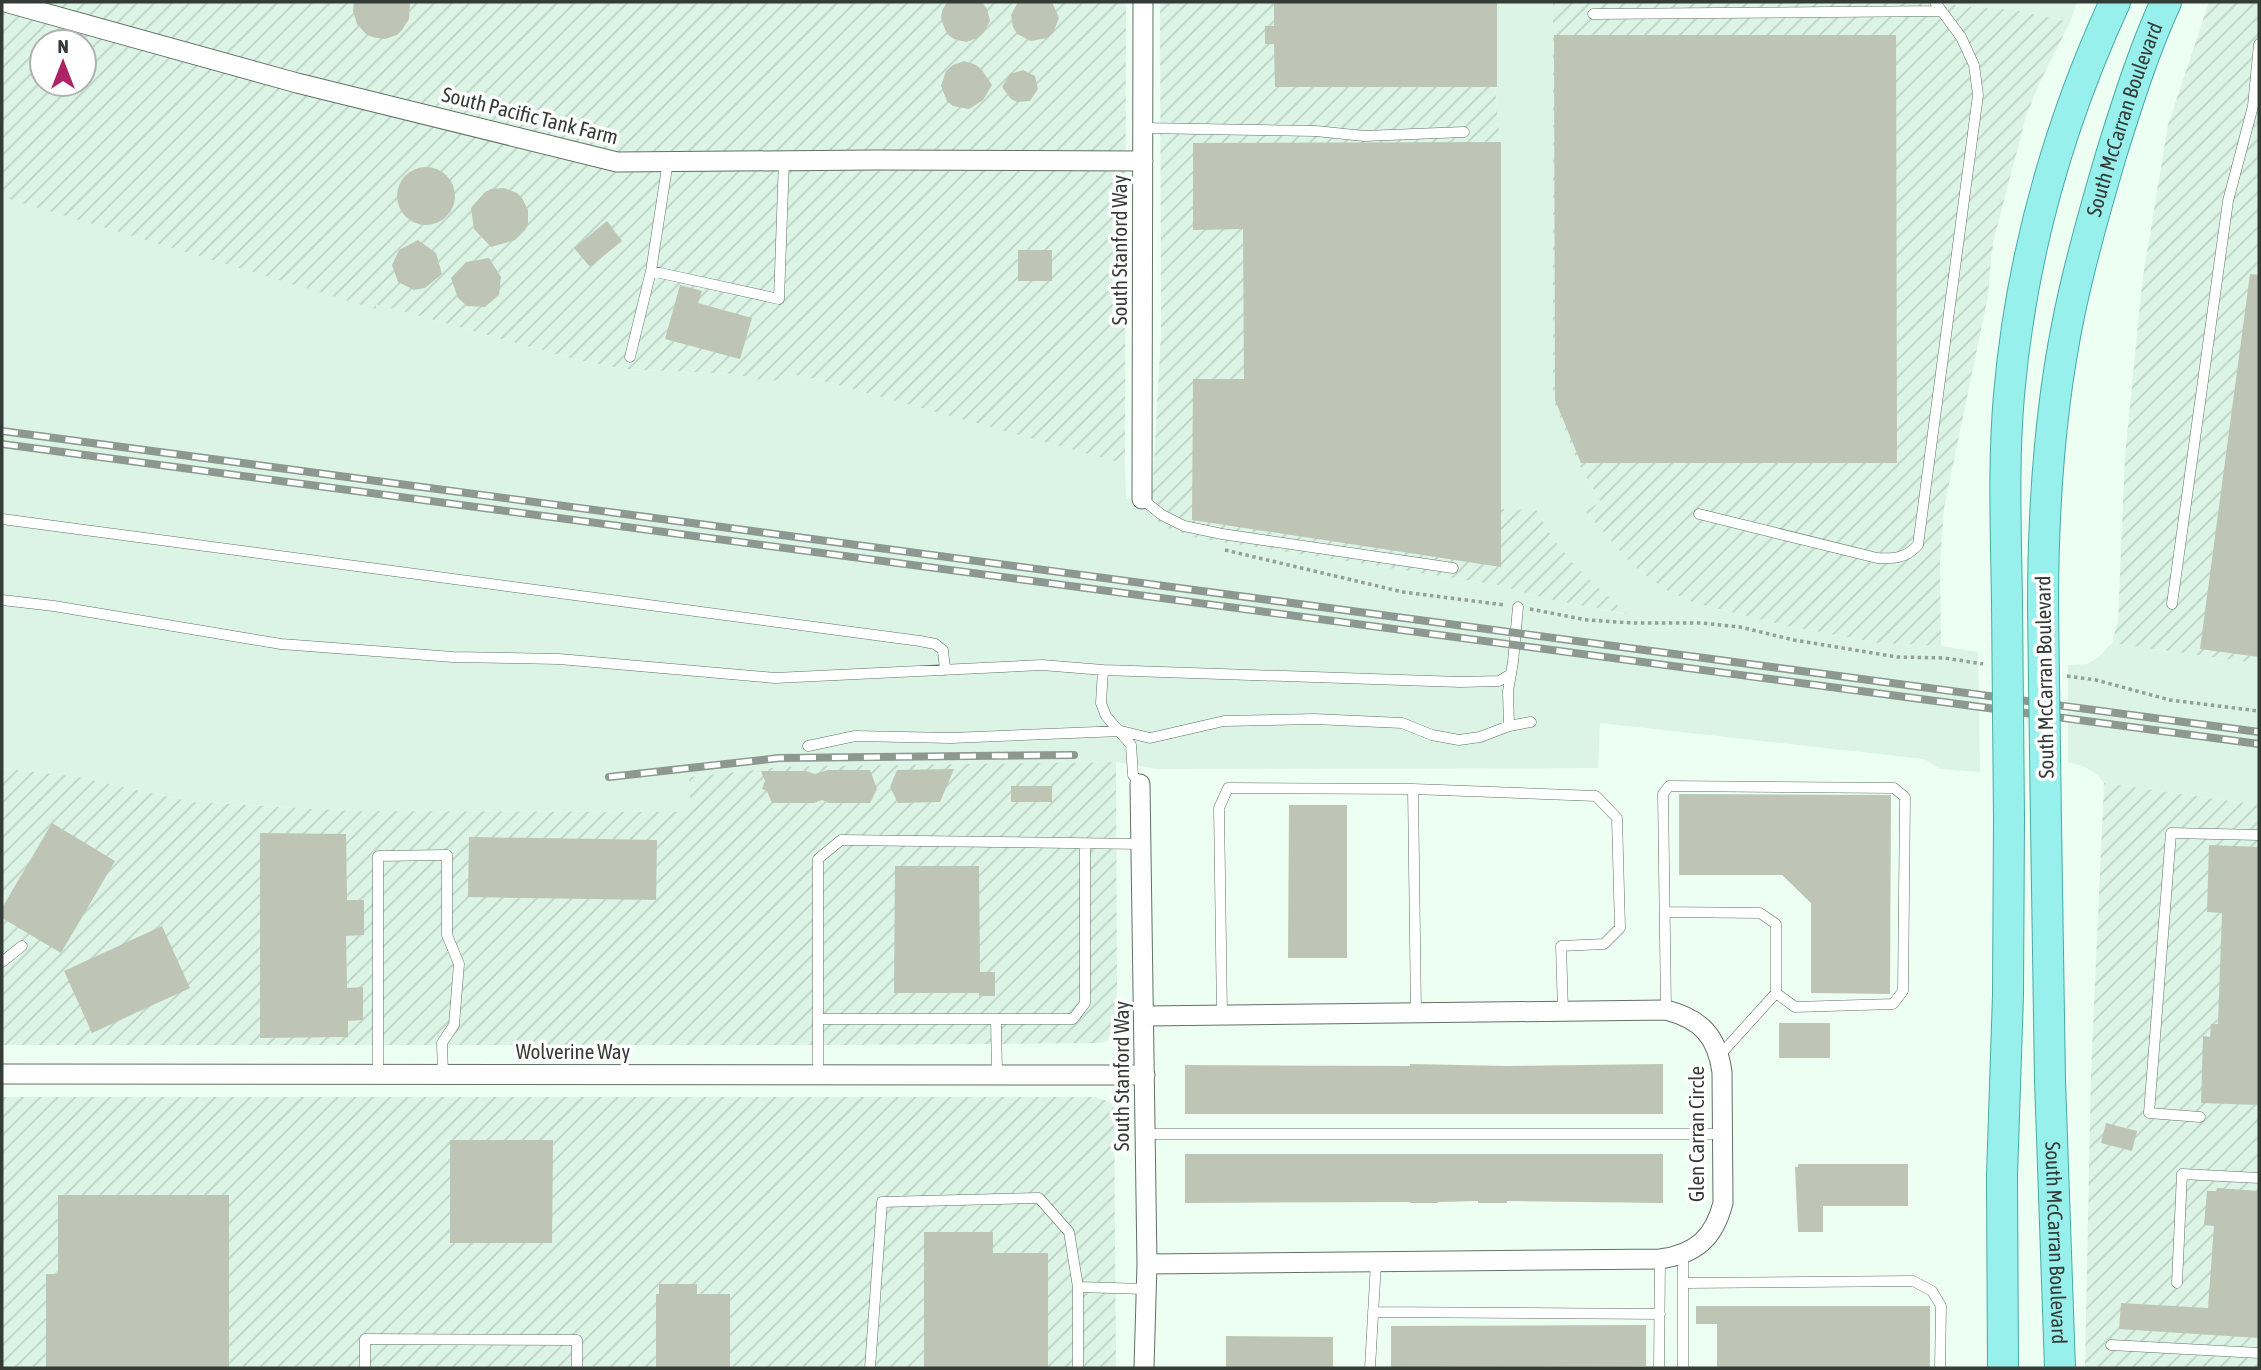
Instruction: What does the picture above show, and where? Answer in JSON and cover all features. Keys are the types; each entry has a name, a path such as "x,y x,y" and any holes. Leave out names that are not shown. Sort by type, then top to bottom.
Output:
{"main road":[{"name":"South McCarran Boulevard","path":"2003,1368 2002,1176 2008,995 2006,470 2009,397 2023,291 2053,162 2077,91 2115,2"},
{"name":"South McCarran Boulevard","path":"2060,1368 2050,1067 2046,823 2043,607 2047,479 2068,318 2082,258 2124,114 2154,28 2166,2"}],"street":[{"name":"South Pacific Tank Farm","path":"5,2 297,83 612,161 1143,161"},
{"name":"South Stanford Way","path":"1142,499 1143,2"},
{"name":"South Stanford Way","path":"1140,784 1147,1264 1143,1368"},
{"name":"Glen Carran Circle","path":"1145,1016 1666,1010 1684,1015 1701,1026 1712,1039 1722,1072 1723,1134 1723,1203 1718,1220 1708,1237 1693,1249 1660,1259 1147,1264"},
{"name":"Wolverine Way","path":"2,1074 1145,1075"}],"lane":[{"path":"1593,14 1938,6 1961,37 1974,65 1978,95 1918,545 1910,554 1896,559 1877,558 1699,514"},
{"path":"2172,604 2228,201 2256,106 2259,44"},
{"path":"1143,128 1316,131 1364,136 1464,132"},
{"path":"651,271 779,299 784,160"},
{"path":"630,357 651,271 668,161"},
{"path":"1142,499 1162,515 1184,526 1453,568"},
{"path":"2,519 920,641 935,644 943,650 945,670"},
{"path":"2,600 54,606 281,644 413,654 559,659 775,678 1042,665 1103,670 1460,682 1499,681 1511,674"},
{"path":"1509,726 1508,691 1518,607"},
{"path":"1103,670 1101,703 1106,716 1131,745 1133,775 1140,784"},
{"path":"808,746 855,736 951,738 1121,731 1150,738 1224,721 1314,719 1402,723 1432,735 1460,740 1531,722"},
{"path":"1666,1010 1663,794 1669,786 1894,788 1905,797 1903,990 1892,1004 1794,1007 1776,993"},
{"path":"1222,1016 1219,808 1228,788 1413,789 1596,796 1617,818 1619,928 1604,944 1561,946 1563,1011"},
{"path":"1413,789 1416,1013"},
{"path":"2200,1117 2149,1113 2171,833 2259,835"},
{"path":"818,1075 818,859 841,840 1142,844"},
{"path":"818,1019 1073,1019 1085,1003 1085,844"},
{"path":"378,1074 378,856 447,855 447,935 459,964 454,1025 442,1043 443,1074"},
{"path":"1665,912 1760,913 1776,923 1776,993 1719,1056"},
{"path":"2,962 22,946"},
{"path":"996,1019 997,1075"},
{"path":"1146,1134 1723,1134"},
{"path":"2177,1283 2182,1174 2259,1178"},
{"path":"870,1368 882,1202 1039,1198 1069,1231 1078,1287 1078,1368"},
{"path":"1683,1368 1684,1253"},
{"path":"1659,1368 1660,1259"},
{"path":"1370,1368 1376,1262"},
{"path":"1684,1283 1913,1281 1932,1291 1941,1306 1940,1368"},
{"path":"1078,1287 1146,1290"},
{"path":"1373,1312 1660,1314"},
{"path":"365,1368 366,1339 577,1340 577,1368"},
{"path":"2111,1345 2259,1353"}],"path":[{"path":"1222,550 1403,593 1518,607 1587,620 1702,623 1740,627 1794,640 1897,657 1945,658 1989,665"},
{"path":"2056,675 2095,680 2170,700 2259,710"}],"shaded area":[{"path":"2,2 1126,2 1125,464 816,379 784,373 782,380 765,381 735,374 624,369 574,359 376,304 376,309 2,197"},
{"path":"1160,2 1496,2 1495,87 1500,141 1500,509 1536,510 1552,537 1575,566 1627,614 1548,599 1498,585 1196,538 1168,528 1154,519 1152,499 1161,334"},
{"path":"1496,2 1553,2 1578,463 1601,502 1586,512 1640,571 1664,589 1694,603 1787,626 1879,643 1941,646 1978,652 1980,772 1940,769 1924,759 1600,723 1598,768 1158,769 1116,762 781,767 689,777 692,812 353,811 192,802 78,777 2,768 2,197 375,308 376,304 574,359 624,369 735,374 766,381 783,373 816,379 1080,451 1125,464 1126,499 1152,499 1154,519 1196,538 1498,585 1548,599 1625,614 1575,566 1552,537 1536,510 1500,510 1500,141 1495,87"},
{"path":"1553,2 1939,2 2014,10 2070,22 2026,116 1994,239 1988,296 1944,508 1940,563 1941,646 1879,643 1787,626 1694,603 1664,589 1640,571 1585,511 1601,502 1578,463 1553,399"},
{"path":"1939,2 2077,2 2070,22 2014,10"},
{"path":"2209,2 2259,2 2259,664 2112,643 2118,621 2125,457 2142,283 2168,125"},
{"path":"2112,643 2259,664 2259,805 2104,783 2098,775 2085,767 2068,762 2068,665 2087,664 2099,657"},
{"path":"1116,762 1117,1003 1113,1031 1108,1040 1101,1043 2,1045 2,768 78,777 192,802 353,811 691,812 689,777 781,767"},
{"path":"2104,783 2259,805 2259,1368 2085,1368 2091,1073"},
{"path":"2,1097 1095,1097 1110,1102 1114,1107 1116,1368 2,1368"}],"building":[{"path":"354,2 410,2 409,19 397,35 385,39 372,37 357,24 353,11"},
{"path":"947,2 982,2 990,21 984,32 966,42 947,34 941,19"},
{"path":"1018,2 1052,2 1059,18 1053,33 1047,38 1031,41 1017,34 1011,15"},
{"path":"1274,2 1497,2 1497,87 1275,87 1274,44 1265,44 1265,26 1274,26"},
{"path":"1554,35 1896,35 1897,463 1581,463 1555,400"},
{"path":"964,61 982,70 992,85 983,100 969,109 953,106 947,101 941,86 946,71"},
{"path":"1023,70 1035,76 1038,89 1030,101 1017,102 1011,99 1002,87 1010,74"},
{"path":"1501,142 1501,567 1192,520 1193,379 1244,379 1243,229 1193,230 1193,143"},
{"path":"426,167 442,172 450,180 455,196 450,212 442,220 426,225 410,220 402,212 397,196 402,180 410,172"},
{"path":"504,188 522,198 528,210 528,224 515,240 491,247 474,229 471,208 485,192"},
{"path":"607,221 622,241 590,267 574,248"},
{"path":"418,240 436,253 442,274 425,288 414,290 398,282 392,265 399,250"},
{"path":"1018,250 1052,250 1052,281 1018,281"},
{"path":"489,258 501,277 499,295 485,307 467,306 458,298 451,278 466,262"},
{"path":"2250,274 2259,275 2259,657 2200,649"},
{"path":"680,285 702,291 698,303 752,318 740,359 665,339"},
{"path":"954,769 940,802 898,803 890,787 897,770"},
{"path":"828,770 870,770 877,789 870,803 829,803 822,800 814,803 772,803 767,791 762,789 765,781 761,771 806,771 815,774"},
{"path":"1011,786 1052,786 1052,802 1011,802"},
{"path":"1679,794 1891,795 1890,994 1811,993 1811,903 1782,875 1679,875"},
{"path":"1289,805 1347,805 1347,958 1288,958"},
{"path":"52,823 115,861 61,953 2,918 2,908"},
{"path":"260,833 346,834 347,900 364,900 364,935 346,936 347,988 363,987 363,1020 348,1021 348,1037 260,1038"},
{"path":"469,837 657,840 656,900 468,897"},
{"path":"2209,845 2259,847 2259,1105 2201,1103 2203,1036 2210,1037 2211,1024 2218,1024 2222,913 2207,912"},
{"path":"895,866 979,866 980,972 995,972 995,996 979,996 979,993 894,993"},
{"path":"162,926 190,988 92,1033 64,971"},
{"path":"1779,1023 1830,1023 1830,1058 1779,1058"},
{"path":"1663,1064 1663,1114 1185,1114 1185,1065"},
{"path":"2106,1123 2137,1131 2132,1151 2101,1143"},
{"path":"450,1140 553,1140 552,1243 450,1243"},
{"path":"1185,1154 1663,1154 1663,1203 1185,1203"},
{"path":"1798,1164 1908,1164 1908,1206 1823,1206 1823,1232 1798,1232 1795,1167 1798,1167"},
{"path":"2217,1188 2259,1191 2259,1338 2119,1329 2121,1303 2208,1308 2214,1226 2204,1225 2207,1191 2216,1191"},
{"path":"58,1195 229,1195 229,1368 46,1368 46,1274 58,1274"},
{"path":"924,1232 993,1232 993,1253 1048,1253 1048,1368 924,1368"},
{"path":"659,1284 697,1284 697,1294 730,1294 730,1368 656,1368 656,1294 659,1294"},
{"path":"1696,1306 1930,1306 1930,1368 1717,1368 1717,1324 1696,1324"},
{"path":"1646,1325 1646,1366 1391,1367 1391,1326"},
{"path":"1226,1336 1333,1337 1333,1368 1226,1368"}],"railway":[{"path":"2,431 2259,732"},
{"path":"2,444 2259,744"},
{"path":"609,777 779,758 1074,755"}]}
